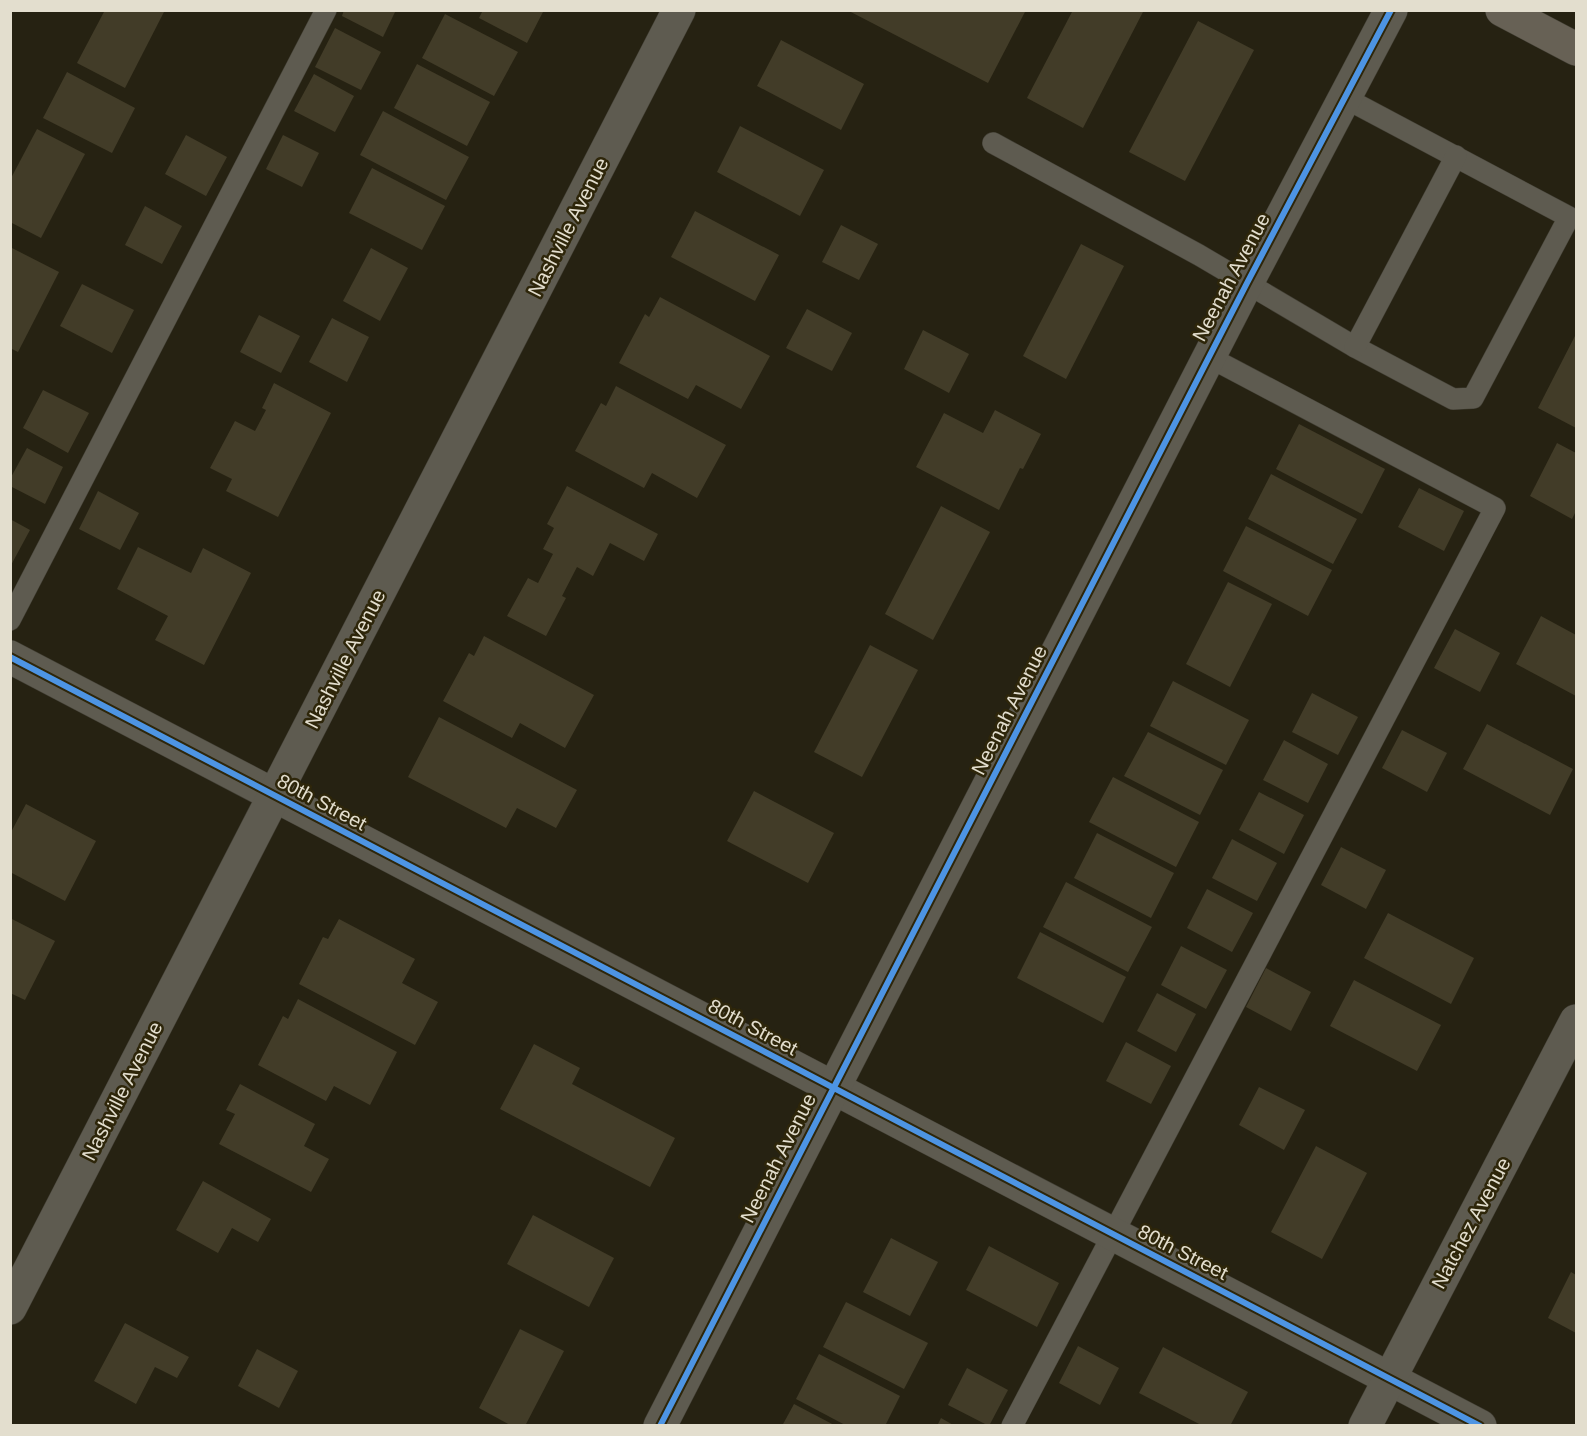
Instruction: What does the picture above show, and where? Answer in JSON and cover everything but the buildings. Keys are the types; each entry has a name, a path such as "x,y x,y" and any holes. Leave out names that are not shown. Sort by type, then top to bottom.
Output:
{"main road":[{"path":"1502,10 1576,49"}],"street":[{"name":"Nashville Avenue","path":"10,1308 679,10"},
{"name":"Neenah Avenue","path":"660,1425 1247,283 1391,10"},
{"name":"80th Street","path":"10,657 1480,1425"},
{"name":"Natchez Avenue","path":"1365,1425 1576,1021"}],"lane":[{"path":"10,620 326,10"},
{"path":"993,143 1247,283 1355,347 1453,399 1473,398 1573,219 1345,98"},
{"path":"1355,347 1456,156"},
{"path":"1012,1425 1495,508 1209,357"}],"cycle path":[{"path":"660,1426 1247,283 1391,10"},
{"path":"10,657 1480,1426"}]}
